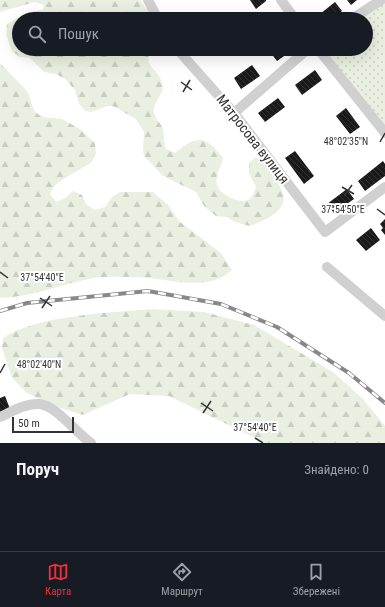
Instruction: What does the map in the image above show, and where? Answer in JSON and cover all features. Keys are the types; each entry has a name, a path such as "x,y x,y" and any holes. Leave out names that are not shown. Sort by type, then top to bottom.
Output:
{"street":[{"path":"148,0 154,12"},
{"path":"281,0 290,12"},
{"path":"363,12 381,0"},
{"name":"Матросова вулиця","path":"183,56 234,113 325,232 385,188"},
{"path":"234,113 300,56"},
{"path":"324,56 385,133"},
{"path":"327,267 385,316"},
{"path":"0,417 26,406 39,404 57,411 79,435 91,443"}],"green space":[{"path":"0,0 140,0 149,12 28,12 43,10 44,5 35,2 0,12"},
{"path":"385,0 385,129 328,56 373,56 373,12 368,12"},
{"path":"12,21 12,51 6,34 7,24"},
{"path":"19,56 149,56 149,63 160,78 163,87 155,105 154,112 164,133 166,149 175,153 189,143 200,140 211,145 223,158 217,174 217,185 221,192 225,195 240,201 248,200 253,194 256,187 249,173 249,163 256,157 259,158 270,168 283,194 284,200 282,206 273,215 250,226 235,222 227,217 216,216 204,206 196,192 163,176 145,157 143,152 144,132 136,119 113,106 107,106 91,112 86,111 79,104 75,90 64,78 55,74 44,72 30,58"},
{"path":"0,63 28,92 34,111 42,117 62,119 80,129 95,143 96,154 91,163 55,185 50,194 56,202 65,198 73,191 82,195 86,204 95,210 105,207 112,197 120,192 153,192 168,205 180,222 221,253 232,270 209,282 184,282 144,277 99,277 23,295 0,298"},
{"path":"152,309 204,312 254,325 333,372 363,399 385,426 385,443 265,443 169,396 130,394 83,415 54,406 27,393 12,378 2,348 3,338 17,330 35,324 74,316"}],"building":[{"path":"250,0 266,0 266,1 256,9"},
{"path":"347,0 357,0 351,5"},
{"path":"335,2 342,11 341,12 322,12"},
{"path":"273,56 284,56 277,61"},
{"path":"252,65 260,76 241,89 234,78"},
{"path":"315,70 322,80 302,95 295,85"},
{"path":"278,98 285,107 265,122 258,113"},
{"path":"346,108 360,127 350,134 336,116"},
{"path":"295,151 314,176 304,184 285,158"},
{"path":"383,161 385,164 385,176 365,191 358,181"},
{"path":"347,189 354,199 334,213 327,204"},
{"path":"385,219 385,235 381,230 383,228 380,224"},
{"path":"371,228 380,240 366,251 356,240"},
{"path":"5,396 10,409 0,413 0,398"}],"railway":[{"path":"0,311 27,303 148,291 221,304 277,327 349,373 385,403"}]}
